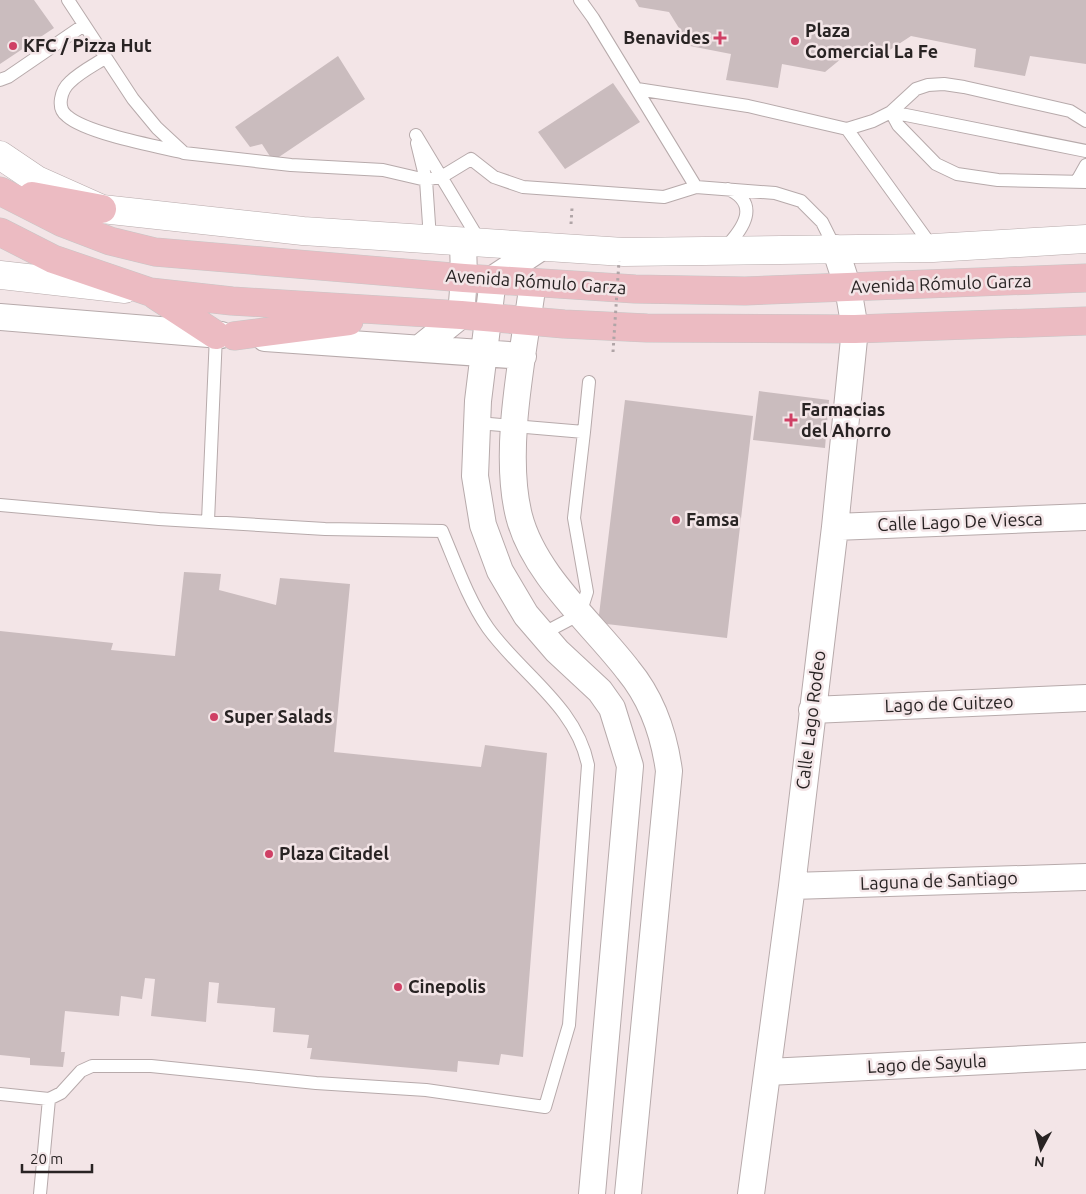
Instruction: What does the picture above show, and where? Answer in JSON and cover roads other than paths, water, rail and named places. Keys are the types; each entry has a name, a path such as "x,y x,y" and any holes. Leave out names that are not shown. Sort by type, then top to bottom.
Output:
{"main road":[{"path":"0,190 58,203 102,209"},
{"name":"Avenida Rómulo Garza","path":"0,190 63,223 110,242 155,252 464,278 635,289 745,292 1086,278"},
{"path":"0,232 53,259 150,292 225,335 412,313"},
{"path":"150,292 232,301 462,315 528,322 648,328 856,329 1086,321"}],"street":[{"path":"0,155 37,180 102,209 238,225 430,240 624,252 722,252 835,248 933,248 1086,239"},
{"path":"420,348 462,315 464,278 472,242"},
{"path":"540,248 493,279 478,423 475,476 483,525 500,571 526,615 542,634 600,691 612,708 630,766 592,1194"},
{"name":"Calle Lago Rodeo","path":"751,1194 792,886 835,527 856,329 848,288 835,248"},
{"path":"0,276 150,292"},
{"path":"533,282 512,453 519,517 527,537 557,589 630,671 657,718 665,742 669,770 628,1194"},
{"path":"0,317 524,356"},
{"name":"Calle Lago De Viesca","path":"835,527 1086,518"},
{"name":"Lago de Cuitzeo","path":"812,710 1086,698"},
{"name":"Laguna de Santiago","path":"792,886 1086,877"},
{"name":"Lago de Sayula","path":"768,1072 1086,1056"}],"lane":[{"path":"68,0 133,99 151,121 184,153"},
{"path":"580,0 637,89 696,187"},
{"path":"0,80 8,77 84,25"},
{"path":"105,58 69,82 62,94 61,107 66,116 102,132 184,153 291,165 383,170 426,180 443,176 471,159 494,177 523,188 664,197 696,187 775,193 801,201 822,222 835,248"},
{"path":"637,89 748,106 846,129 873,121 891,112 916,89 944,84 1070,111 1086,121"},
{"path":"891,112 1086,151"},
{"path":"891,112 898,125 936,164 957,174 998,180 1081,182 1086,165"},
{"path":"846,129 933,248"},
{"path":"430,240 426,180 416,135 443,176 472,242"},
{"path":"722,252 741,231 746,213 745,205 738,193 728,188"},
{"path":"208,521 225,335"},
{"path":"542,634 580,614 587,592 574,518 589,382"},
{"path":"478,423 584,432"},
{"path":"0,505 159,519 344,530 442,531 473,602 489,628 556,701 584,747 588,765 569,1025 561,1058 545,1107 426,1090 316,1083 151,1066 92,1066 81,1071 61,1093 49,1099 0,1094"},
{"path":"40,1194 49,1099"}],"place":[{"name":"Benavides","path":"720,38"},
{"name":"Plaza Comercial La Fe","path":"795,41"},
{"name":"KFC / Pizza Hut","path":"13,46"},
{"name":"Farmacias del Ahorro","path":"791,420"},
{"name":"Famsa","path":"676,520"},
{"name":"Super Salads","path":"214,717"},
{"name":"Plaza Citadel","path":"269,854"},
{"name":"Cinepolis","path":"398,987"}]}
